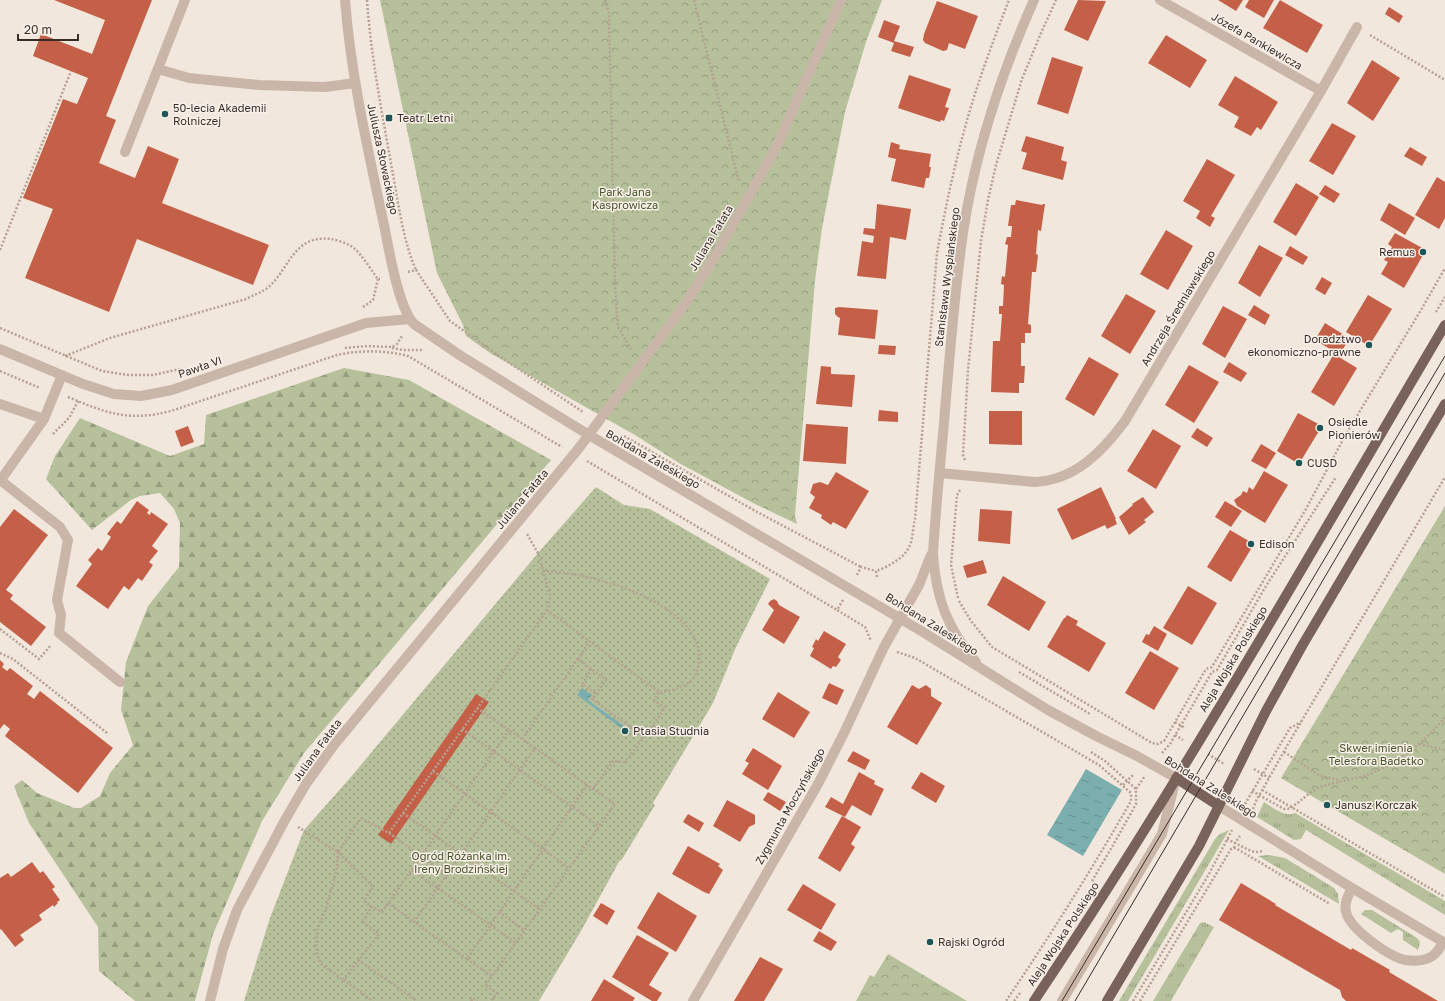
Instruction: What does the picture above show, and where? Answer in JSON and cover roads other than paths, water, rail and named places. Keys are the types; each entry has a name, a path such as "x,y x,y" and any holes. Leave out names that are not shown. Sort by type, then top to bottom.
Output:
{"main road":[{"name":"Aleja Wojska Polskiego","path":"1034,1001 1091,914 1176,778 1445,324"},
{"path":"1107,1001 1199,846 1266,711 1294,660 1445,404"},
{"name":"Bohdana Zaleskiego","path":"1176,778 1220,806"}],"street":[{"path":"125,152 185,0"},
{"name":"Juliusza Słowackiego","path":"345,0 348,36 355,83 392,263 402,300 410,319"},
{"name":"Juliana Fałata","path":"210,1001 223,949 236,910 285,820 310,779 334,745 575,454 686,303 745,205 777,146 841,0"},
{"name":"Stanisława Wyspiańskiego","path":"900,618 924,575 930,559 933,542 955,298 961,244 969,201 982,146 997,93 1014,46 1034,0"},
{"name":"Józefa Pankiewicza","path":"1160,0 1321,91"},
{"name":"Andrzeja Średniawskiego","path":"940,473 1035,482 1063,476 1093,458 1102,449 1125,422 1321,91 1357,27"},
{"path":"158,69 188,78 258,85 325,87 355,83"},
{"name":"Bohdana Zaleskiego","path":"410,319 450,349 589,435 900,618 1061,717 1176,778"},
{"name":"Pawła VI","path":"0,349 102,391 132,396 151,395 172,390 366,323 410,319"},
{"path":"62,375 44,419 0,480 60,527 68,540 57,600 61,615 59,633 120,682"},
{"path":"0,404 44,419"},
{"name":"Stanisława Wyspiańskiego","path":"933,542 934,576 944,613 956,636 982,669"},
{"name":"Zygmunta Moczyńskiego","path":"693,1001 818,784 844,733 884,647 900,618"},
{"path":"1062,1001 1162,834 1176,778"},
{"name":"Bohdana Zaleskiego","path":"1220,806 1444,943"},
{"path":"1352,888 1346,907 1350,920 1367,938 1392,954 1405,960 1422,960 1435,954 1444,943"}],"water":[{"path":"582,688 592,695 588,700 631,731 629,734 577,695"},
{"path":"1086,769 1122,790 1083,856 1047,835"}],"tram line":[{"path":"1062,1001 1445,356"},
{"path":"1075,1001 1445,373"}],"place":[{"name":"50-lecia Akademii Rolniczej","path":"165,114"},
{"name":"Teatr Letni","path":"389,118"},
{"name":"Remus","path":"1423,252"},
{"name":"Doradztwo ekonomiczno-prawne","path":"1369,345"},
{"name":"Osiedle Pionierów","path":"1320,428"},
{"name":"CUSD","path":"1299,463"},
{"name":"Edison","path":"1251,544"},
{"name":"Ptasia Studnia","path":"625,731"},
{"name":"Janusz Korczak","path":"1327,805"},
{"name":"Rajski Ogród","path":"930,942"}],"park label":[{"name":"Park Jana Kasprowicza","path":"625,198"},
{"name":"Skwer imienia Telesfora Badetko","path":"1376,754"},
{"name":"Ogród Różanka im. Ireny Brodzińskiej","path":"461,862"}]}
